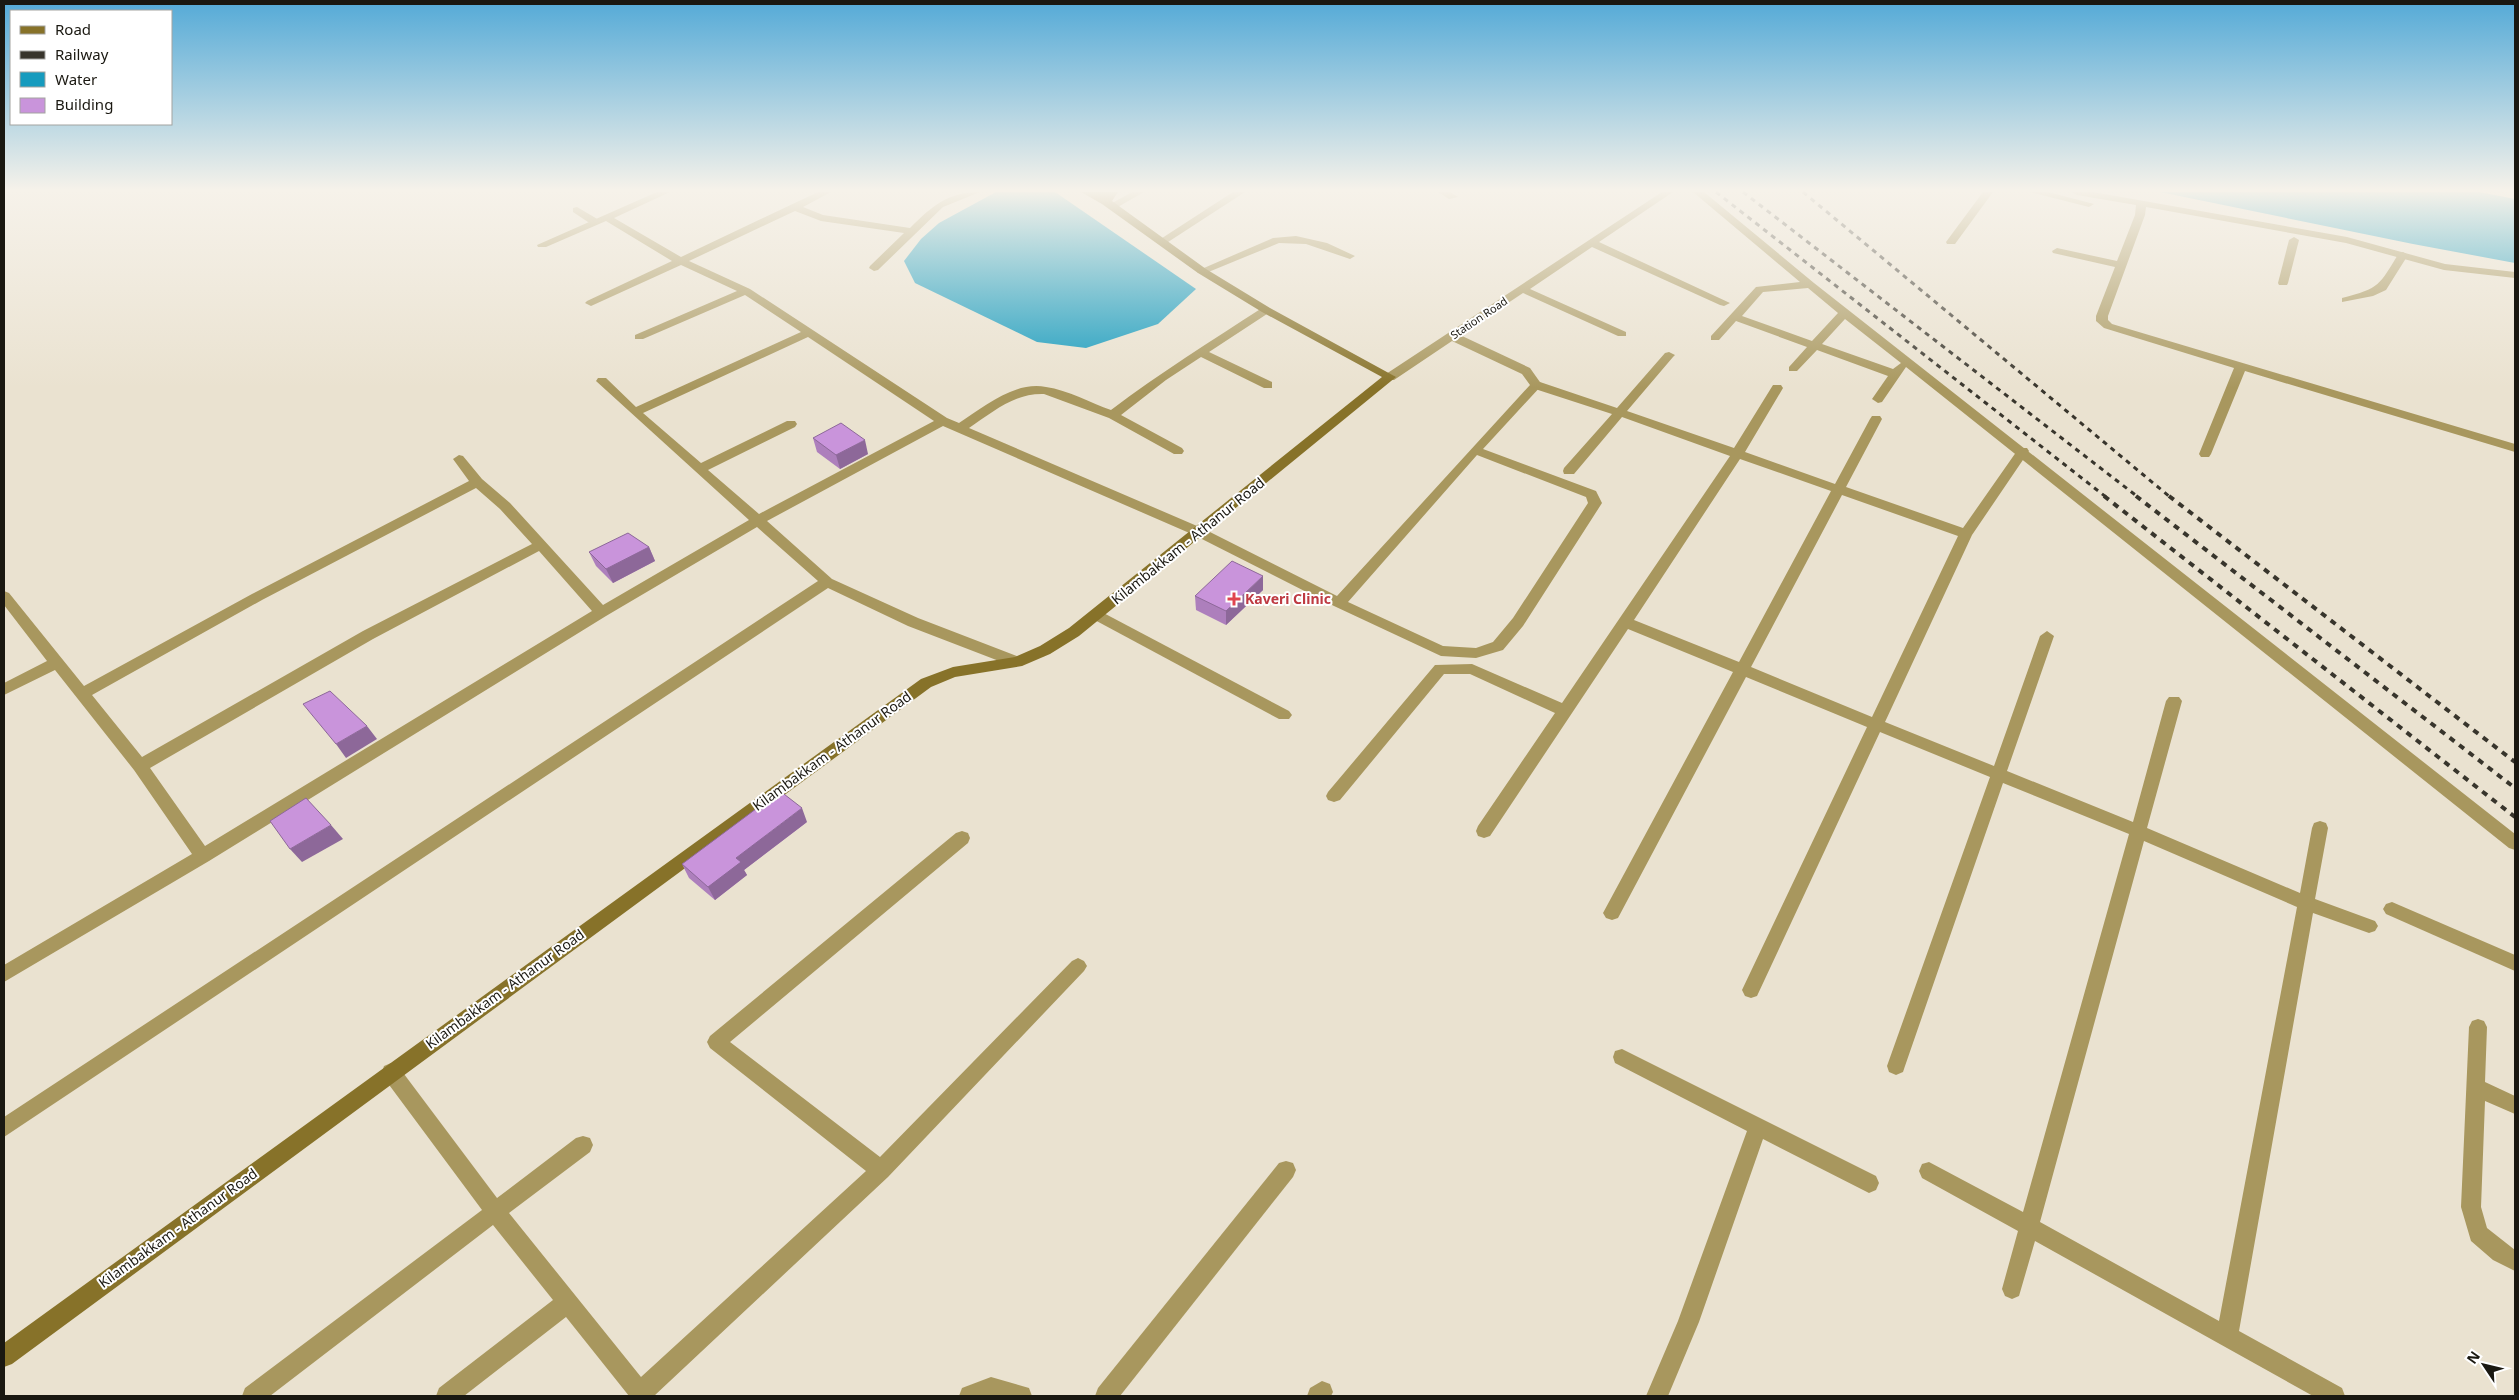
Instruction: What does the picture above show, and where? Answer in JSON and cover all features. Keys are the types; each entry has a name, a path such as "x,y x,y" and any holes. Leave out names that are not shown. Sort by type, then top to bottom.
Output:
{"street":[{"path":"674,257 746,291 943,421 1200,532 1339,603 1441,651 1476,653 1498,646 1518,622 1595,503 1591,494 1475,450"},
{"path":"591,303 685,257"},
{"path":"874,268 885,257"},
{"path":"1183,257 1266,310 1390,377"},
{"path":"1202,271 1235,257"},
{"name":"Station Road","path":"1390,377 1570,257"},
{"path":"1624,257 1724,303"},
{"path":"1777,257 2515,843"},
{"path":"2086,257 2121,265"},
{"path":"2125,257 2102,322 2118,330 2515,448"},
{"path":"2283,283 2290,257"},
{"path":"2346,300 2379,292 2390,280 2401,257"},
{"path":"2410,257 2444,267 2515,275"},
{"path":"1715,338 1760,289 1810,285"},
{"path":"1522,289 1622,334"},
{"path":"639,337 746,291"},
{"path":"1113,415 1162,377 1266,310"},
{"path":"1793,369 1845,312"},
{"path":"1735,317 1895,374"},
{"path":"634,412 810,332"},
{"path":"1452,336 1526,371 1536,385 1738,453 1840,491 1966,534"},
{"path":"1200,352 1268,385"},
{"path":"1569,471 1621,413 1669,355"},
{"path":"1878,399 1906,360"},
{"path":"2205,454 2241,366"},
{"name":"Kilambakkam - Athanur Road","path":"4,1356 926,683 953,672 1017,662 1045,650 1074,632 1390,377"},
{"path":"602,381 634,412 759,520 827,582 913,622 1017,662"},
{"path":"1339,603 1475,450 1536,385"},
{"path":"1484,831 1738,453 1778,388"},
{"path":"959,429 1021,391 1045,390 1113,415 1178,451"},
{"path":"1612,914 1840,491 1876,419"},
{"path":"4,974 203,856 601,612 759,520 943,421"},
{"path":"700,469 791,424"},
{"path":"1751,990 1966,534 2023,451"},
{"path":"459,458 477,482 505,506 601,612"},
{"path":"81,694 291,579 477,482"},
{"path":"140,766 368,635 540,545"},
{"path":"4,1128 827,582"},
{"path":"4,596 140,766 203,856"},
{"path":"1096,614 1284,716"},
{"path":"1625,622 2138,832 2306,903 2369,926"},
{"path":"1896,1066 2047,636"},
{"path":"4,690 57,662"},
{"path":"1334,796 1440,669 1472,669 1565,711"},
{"path":"2012,1288 2174,701"},
{"path":"2227,1337 2320,828"},
{"path":"881,1170 716,1042 962,838"},
{"path":"2392,909 2515,963"},
{"path":"391,1072 496,1213 642,1394 881,1170 1078,966"},
{"path":"2478,1027 2470,1207 2478,1234 2500,1252 2515,1261"},
{"path":"1622,1057 1869,1183"},
{"path":"2475,1087 2515,1105"},
{"path":"1657,1396 1688,1322 1758,1128"},
{"path":"253,1396 496,1213 582,1145"},
{"path":"1106,1396 1286,1170"},
{"path":"1929,1171 2334,1396"},
{"path":"447,1396 568,1302"},
{"path":"970,1396 991,1388 1021,1396"}],"water":[{"path":"907,257 1150,257 1196,289 1158,324 1086,348 1037,342 915,283 904,261"},
{"path":"2485,257 2515,257 2515,263"}],"building":[{"path":"841,423 865,440 836,455 813,438"},
{"path":"628,533 649,547 606,569 589,552"},
{"path":"1232,561 1263,576 1226,611 1195,596"},
{"path":"330,691 367,726 336,744 303,704"},
{"path":"780,791 802,808 736,858 741,862 708,887 682,864"},
{"path":"306,798 331,825 290,849 270,821"}],"railway":[{"path":"1800,257 2106,497"},
{"path":"1828,257 2138,497"},
{"path":"1882,257 2170,497"},
{"path":"2104,496 2515,817"},
{"path":"2136,496 2515,788"},
{"path":"2169,496 2515,762"}],"place":[{"name":"Kaveri Clinic","path":"1234,599"}]}
